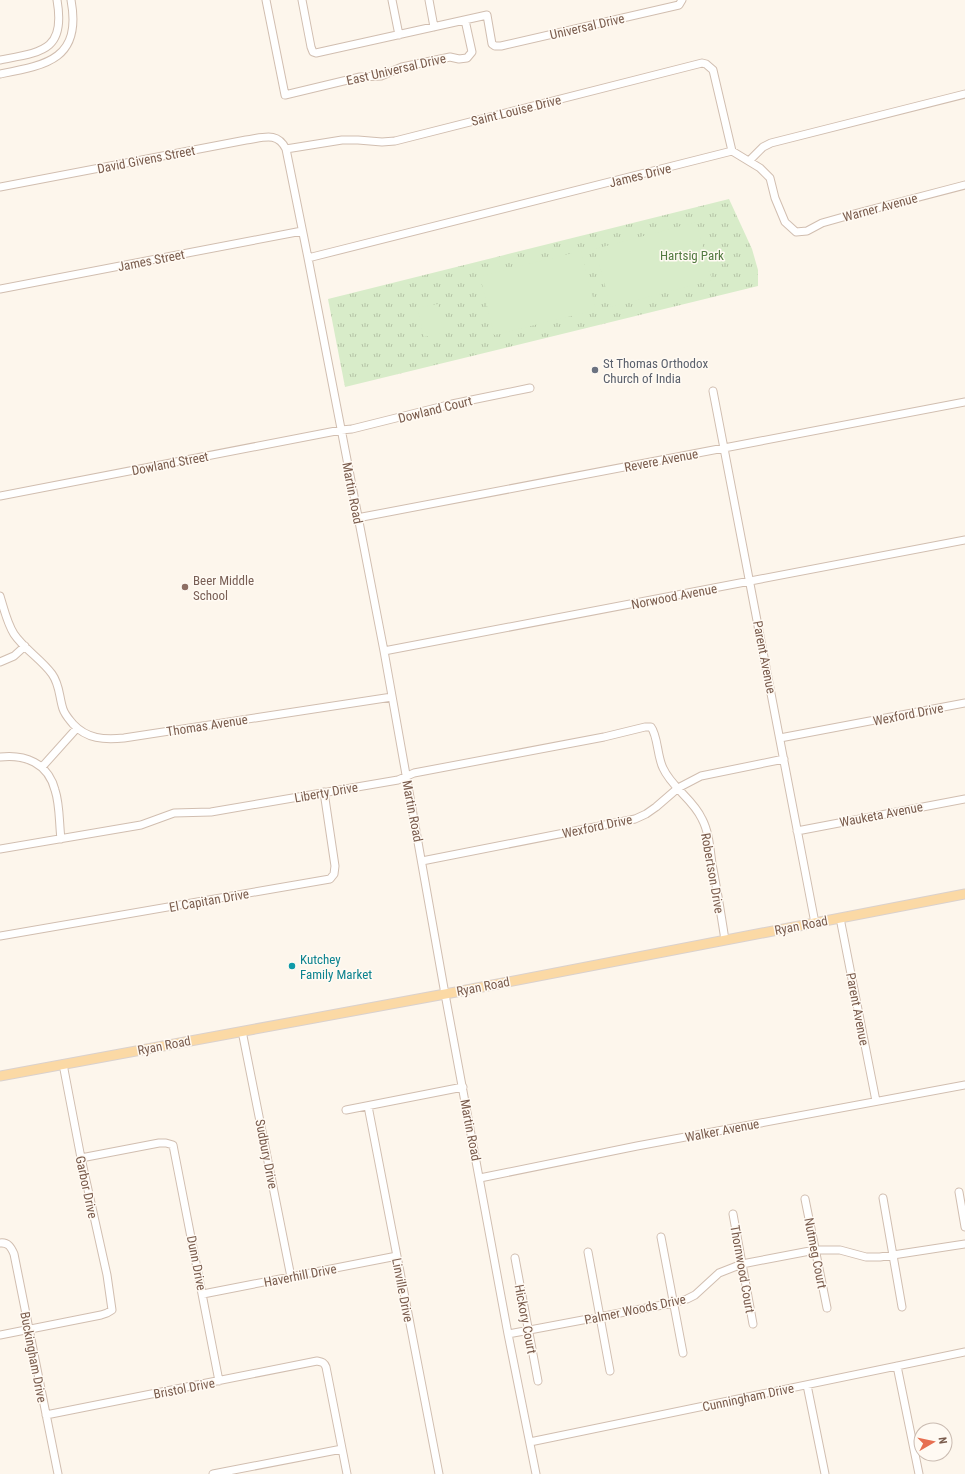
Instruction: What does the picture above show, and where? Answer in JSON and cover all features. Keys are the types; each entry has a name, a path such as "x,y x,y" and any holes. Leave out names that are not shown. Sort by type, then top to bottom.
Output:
{"main road":[{"name":"Ryan Road","path":"0,1076 242,1030 445,994 965,894"}],"street":[{"path":"0,60 42,50 50,45 59,25 57,0"},
{"path":"0,74 28,69 49,62 59,54 67,44 74,27 71,0"},
{"name":"East Universal Drive","path":"266,0 285,95 360,78 381,76 402,67 450,57 459,59 467,58 472,52 465,20"},
{"name":"Universal Drive","path":"302,0 311,46 314,53 487,15 492,41 499,44 677,6 681,0"},
{"path":"392,0 400,35"},
{"path":"429,0 434,27"},
{"path":"25,55 28,69"},
{"name":"Saint Louise Drive","path":"286,149 342,140 377,142 395,141 697,63 706,64 713,70 732,151"},
{"path":"732,151 749,161 763,147 770,143 965,94"},
{"name":"David Givens Street","path":"0,186 272,136 277,137 286,149"},
{"name":"Martin Road","path":"286,149 384,651 445,994 508,1334 536,1474"},
{"name":"James Drive","path":"308,258 732,151"},
{"name":"Warner Avenue","path":"749,161 760,168 770,178 775,198 785,222 796,232 807,231 822,223 854,214 965,186"},
{"name":"James Street","path":"0,289 302,231"},
{"name":"Dowland Court","path":"340,430 352,430 452,404 530,388"},
{"name":"Parent Avenue","path":"713,391 815,923"},
{"name":"Revere Avenue","path":"357,518 965,402"},
{"name":"Dowland Street","path":"0,496 340,430"},
{"name":"Norwood Avenue","path":"384,651 965,540"},
{"path":"0,596 13,633 44,664 53,676 58,685 66,715 77,728 42,767"},
{"path":"0,662 14,656 25,646"},
{"name":"Thomas Avenue","path":"77,728 83,733 92,737 113,739 392,697"},
{"name":"Wexford Drive","path":"780,738 965,704"},
{"name":"Liberty Drive","path":"0,849 141,825 174,813 211,812 398,780 417,773 651,727"},
{"name":"Robertson Drive","path":"651,727 654,730 658,756 662,768 669,780 694,805 703,819 707,834 725,940"},
{"path":"0,757 22,757 31,760 42,767 55,788 62,839"},
{"name":"Wexford Drive","path":"422,861 635,819 651,811 678,788 701,776 784,759"},
{"name":"El Capitan Drive","path":"0,936 330,879 334,874 335,866 324,792"},
{"name":"Wauketa Avenue","path":"797,831 965,799"},
{"name":"Parent Avenue","path":"840,918 876,1101"},
{"name":"Sudbury Drive","path":"242,1030 291,1277"},
{"name":"Garbor Drive","path":"29,1330 101,1315 112,1310 107,1275 80,1158 63,1064"},
{"name":"Walker Avenue","path":"480,1178 637,1146 965,1085"},
{"path":"346,1110 463,1087"},
{"name":"Linville Drive","path":"368,1106 439,1474"},
{"name":"Dunn Drive","path":"80,1158 159,1143 173,1145 219,1381"},
{"path":"959,1192 965,1227"},
{"path":"883,1198 902,1307"},
{"name":"Nutmeg Court","path":"805,1199 827,1308"},
{"name":"Thornwood Court","path":"733,1214 753,1324"},
{"path":"661,1237 683,1353"},
{"name":"Buckingham Drive","path":"3,1243 11,1246 14,1254 58,1474"},
{"name":"Palmer Woods Drive","path":"508,1334 673,1303 687,1299 695,1295 719,1273 742,1264 815,1250 840,1250 866,1257 893,1256 965,1244"},
{"path":"588,1252 610,1371"},
{"name":"Haverhill Drive","path":"203,1294 397,1256"},
{"name":"Hickory Court","path":"515,1258 538,1381"},
{"path":"0,1335 29,1330"},
{"name":"Cunningham Drive","path":"530,1442 965,1352"},
{"name":"Bristol Drive","path":"46,1415 317,1361 322,1362 326,1367 342,1449"},
{"path":"896,1366 919,1474"},
{"path":"807,1385 824,1474"},
{"path":"213,1474 342,1449 347,1474"}],"green space":[{"name":"Hartsig Park","path":"729,199 752,249 758,270 758,286 345,387 328,299"},
{"path":"696,222 712,280 611,307 595,249"},
{"path":"581,251 596,310 494,335 480,276"},
{"path":"438,304 444,332 424,337 417,308"}],"place":[{"name":"St Thomas Orthodox Church of India","path":"595,370"},
{"name":"Beer Middle School","path":"185,587"},
{"name":"Kutchey Family Market","path":"292,966"}]}
